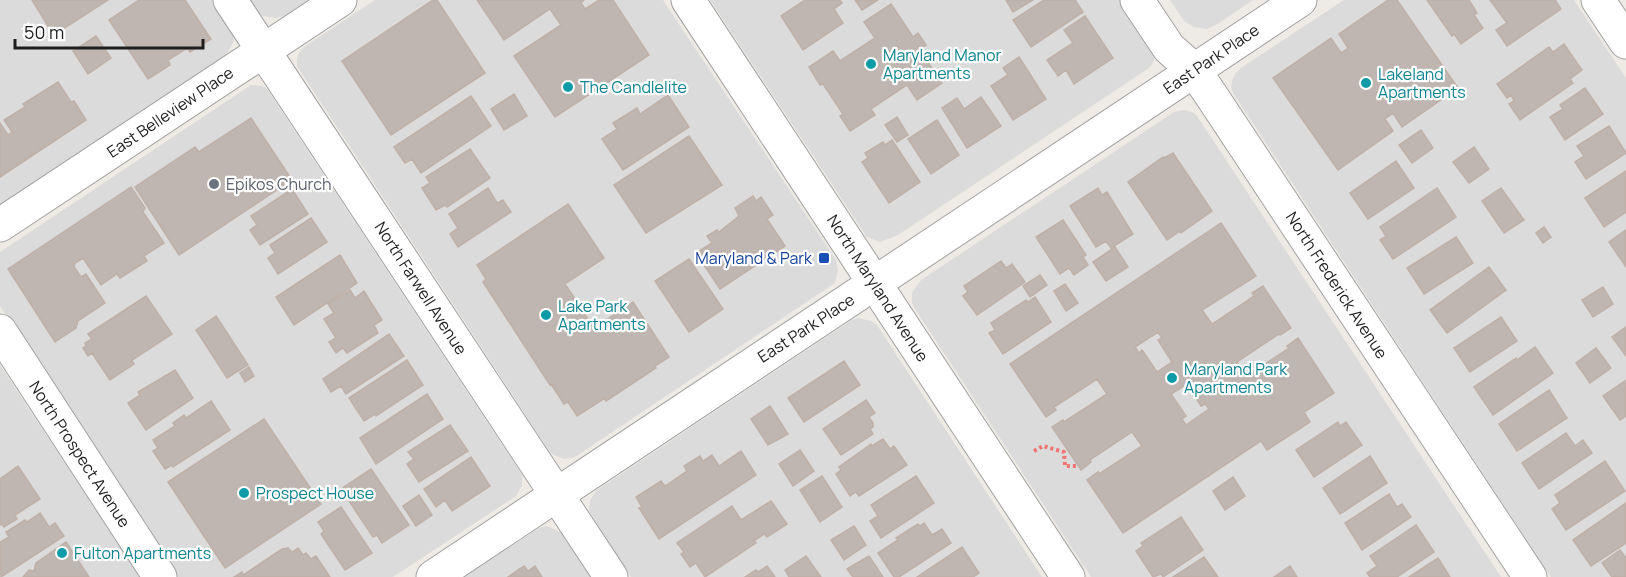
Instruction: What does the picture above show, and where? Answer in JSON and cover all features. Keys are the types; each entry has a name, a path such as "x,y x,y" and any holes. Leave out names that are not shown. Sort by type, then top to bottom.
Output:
{"street":[{"name":"North Farwell Avenue","path":"230,0 611,577"},
{"name":"East Belleview Place","path":"0,225 340,0"},
{"name":"North Maryland Avenue","path":"688,0 1068,577"},
{"name":"North Frederick Avenue","path":"1137,0 1169,48 1194,70 1530,577"},
{"name":"East Park Place","path":"433,577 1300,0"},
{"path":"1598,0 1626,42"},
{"name":"North Prospect Avenue","path":"0,331 160,577"}],"path":[{"path":"1034,451 1043,446 1064,452 1065,466 1078,466"}],"shaded area":[{"path":"0,0 212,0 231,29 234,41 226,55 0,207"},
{"path":"250,0 309,0 285,16 276,18 258,13"},
{"path":"375,0 663,0 836,260 838,270 835,283 575,457 564,459 554,455 297,66 299,53 304,47"},
{"path":"710,0 1122,0 1155,54 1154,61 1149,68 898,235 880,242 867,237"},
{"path":"1170,0 1253,0 1207,29 1194,27 1184,21"},
{"path":"1344,0 1574,0 1626,78 1626,577 1551,577 1233,93 1232,81 1241,68"},
{"path":"251,85 267,89 522,475 522,486 516,496 393,577 178,577 0,306 0,252"},
{"path":"1184,110 1197,116 1501,577 1091,577 915,309 912,303 912,293 921,280 1174,112"},
{"path":"858,318 877,325 1042,577 631,577 589,511 590,500 597,490"},
{"path":"0,365 140,577 0,577"},
{"path":"547,526 562,533 591,577 464,577 539,528"}],"building":[{"path":"32,0 108,0 63,29 48,26"},
{"path":"139,0 185,0 211,39 190,52 187,48 168,60 170,65 148,79 109,20"},
{"path":"433,0 437,0 485,73 391,135 342,61"},
{"name":"The Candlelite","path":"477,0 584,0 581,3 585,9 599,0 613,0 649,55 555,117 514,56 561,25 550,9 504,40"},
{"path":"805,0 840,0 842,3 834,9 843,23 803,50 781,16"},
{"path":"855,0 878,0 862,10"},
{"path":"1006,0 1033,0 1013,12"},
{"path":"1044,0 1075,0 1083,12 1031,47 1013,20"},
{"name":"Lakeland Apartments","path":"1388,0 1397,0 1458,88 1402,127 1393,113 1385,119 1393,131 1338,170 1273,78 1331,38 1341,53 1348,48 1339,34"},
{"path":"1427,0 1469,0 1477,13 1474,15 1483,28 1461,44 1454,34 1452,36"},
{"path":"1490,0 1555,0 1561,9 1507,46 1496,30 1507,23"},
{"name":"Maryland Manor Apartments","path":"891,4 913,37 918,33 926,45 919,49 942,83 917,100 907,85 871,109 875,115 850,131 840,116 843,114 809,67 833,51 840,61 875,38 864,22"},
{"path":"1085,16 1113,58 1074,84 1066,70 1058,76 1047,60 1073,43 1064,30"},
{"path":"96,36 111,58 88,74 73,51"},
{"path":"1564,44 1582,70 1570,79 1573,83 1520,120 1509,104 1514,101 1511,95 1507,98 1497,84 1549,47 1553,52"},
{"path":"1019,57 1046,99 1013,120 991,86 1008,75 1003,68"},
{"path":"58,82 86,120 0,177 0,123 8,135 12,132 4,120 25,107 23,104"},
{"path":"1585,88 1603,114 1565,140 1550,117 1563,109 1560,105"},
{"path":"514,94 527,116 504,130 491,109"},
{"path":"668,95 689,127 623,170 602,139 617,129 613,123 637,108 640,114"},
{"path":"471,96 491,126 421,173 412,159 405,163 394,147"},
{"path":"981,97 1001,126 967,148 942,108 957,98 964,109"},
{"path":"897,117 908,135 897,142 885,125"},
{"name":"Epikos Church","path":"251,118 292,180 179,255 135,187 195,147 199,152"},
{"path":"937,120 959,155 931,174 908,139"},
{"path":"1609,126 1626,153 1586,179 1575,162 1584,156 1577,146"},
{"path":"1421,130 1433,148 1412,163 1399,145"},
{"path":"689,136 722,185 646,233 614,185"},
{"path":"892,140 920,182 889,203 862,162 868,158 865,153 883,142 885,145"},
{"path":"1474,147 1489,169 1469,183 1453,162"},
{"path":"470,149 490,178 447,207 445,205 436,210 422,188 430,183 426,177"},
{"path":"1173,153 1212,211 1167,240 1128,182 1163,157"},
{"path":"1396,161 1414,188 1368,219 1350,193"},
{"path":"1626,171 1626,212 1604,227 1585,198"},
{"path":"131,187 145,208 143,212 164,243 144,256 147,261 120,278 117,274 101,285 83,258 75,263 74,267 81,277 86,274 105,303 78,321 76,328 55,342 8,269"},
{"path":"488,188 497,203 503,200 511,212 458,247 450,234 458,228 449,214"},
{"path":"1098,188 1102,195 1107,192 1133,234 1111,248 1106,241 1096,247 1070,206"},
{"path":"1437,188 1456,217 1393,259 1380,240 1386,236 1380,227"},
{"path":"1501,188 1524,220 1504,233 1482,201"},
{"path":"292,189 308,214 260,245 250,230 257,225 251,216"},
{"path":"753,196 756,201 761,197 773,215 767,219 785,246 720,289 696,253 712,243 707,236 717,230 719,232 739,216 735,208"},
{"name":"Lake Park Apartments","path":"568,204 604,258 565,284 594,328 633,302 669,357 606,401 605,398 577,416 568,402 564,404 550,385 483,282 486,279 477,265"},
{"path":"311,218 327,242 278,274 268,258 275,253 270,245"},
{"path":"1063,220 1086,255 1083,257 1088,265 1074,275 1069,268 1060,274 1036,237"},
{"name":"Maryland Park Apartments","path":"1221,223 1256,276 1202,310 1212,324 1254,296 1252,293 1263,286 1291,328 1237,362 1247,376 1289,348 1287,346 1298,338 1334,393 1304,412 1310,422 1267,450 1261,441 1123,533 1087,480 1142,446 1132,432 1090,460 1091,462 1081,470 1052,427 1063,420 1064,422 1107,394 1097,379 1054,407 1056,410 1046,417 1010,364","holes":["1158,332 1162,338 1158,340 1172,362 1157,372 1142,350 1139,353 1135,347","1187,384 1201,406 1205,404 1209,409 1186,425 1182,419 1186,416 1171,394"]},
{"path":"1544,227 1551,237 1543,243 1536,233"},
{"path":"1626,230 1626,267 1609,242"},
{"path":"1456,237 1473,263 1424,294 1407,268"},
{"path":"1115,247 1128,267 1106,281 1093,262"},
{"path":"340,255 357,283 294,325 276,297"},
{"path":"689,259 723,309 689,332 655,281"},
{"path":"1001,261 1006,268 1012,264 1025,282 977,315 963,296 968,292 964,286"},
{"path":"1489,267 1506,290 1447,333 1430,310"},
{"path":"1040,275 1047,285 1030,297 1023,286"},
{"path":"1065,284 1078,303 1066,311 1054,291"},
{"path":"1603,287 1613,304 1593,317 1582,300"},
{"path":"350,290 355,298 364,291 382,320 374,325 378,333 347,353 343,348 336,353 329,342 336,338 324,319 334,313 328,304"},
{"path":"146,296 172,334 132,360 134,364 110,380 92,353 88,356 83,348 86,346 85,343 92,339 88,334"},
{"path":"1035,297 1051,322 1003,354 989,333 995,330 991,323 1026,300 1028,302"},
{"path":"216,316 248,365 227,378 196,330"},
{"path":"1501,317 1517,341 1470,372 1454,348"},
{"path":"1626,327 1626,356 1612,337"},
{"path":"389,334 404,356 346,394 341,386 331,392 323,379"},
{"path":"1535,347 1553,373 1493,415 1474,387"},
{"path":"1596,348 1611,368 1590,383 1576,363"},
{"path":"407,360 423,385 376,416 375,414 364,421 349,398"},
{"path":"844,361 860,385 804,422 788,398"},
{"path":"249,367 254,376 245,382 240,373"},
{"path":"175,370 193,398 146,430 128,403 140,395 138,392"},
{"path":"1625,381 1626,416 1620,420 1603,396"},
{"path":"1549,390 1567,418 1517,451 1499,424"},
{"path":"427,394 443,419 376,464 360,438"},
{"path":"866,400 875,413 869,417 873,423 870,429 873,434 841,455 823,429"},
{"path":"211,401 230,430 173,467 172,465 165,469 153,451 158,448 153,440 175,426 173,423 184,415 186,418"},
{"path":"770,406 788,434 768,445 751,419"},
{"name":"Prospect House","path":"264,419 321,504 225,568 168,482"},
{"path":"1338,422 1340,426 1346,422 1362,445 1314,477 1296,450"},
{"path":"450,425 468,451 419,482 407,464 414,459 408,452"},
{"path":"1566,433 1575,446 1583,440 1592,453 1539,489 1522,463"},
{"path":"883,439 890,449 894,446 907,465 859,496 856,492 850,496 836,474 841,470 839,467 871,444 872,446"},
{"path":"800,450 814,471 793,486 779,464"},
{"path":"741,451 756,475 659,539 639,508 642,507 636,497 661,481 665,486 687,471 684,466 700,456 703,461 712,455 719,466"},
{"path":"1370,456 1387,483 1340,514 1323,488"},
{"path":"471,457 490,486 452,511 445,500 436,507 424,489"},
{"path":"1605,461 1625,491 1566,530 1552,509 1560,503 1555,495"},
{"path":"18,466 40,499 15,515 17,519 4,527 0,525 0,479"},
{"path":"371,469 409,525 382,543 377,535 373,537 341,489"},
{"path":"822,476 842,507 820,522 800,490"},
{"path":"916,476 934,503 881,538 870,521 878,516 871,505"},
{"path":"1233,477 1245,496 1225,510 1213,491"},
{"path":"1389,494 1397,507 1402,504 1411,517 1362,550 1345,523"},
{"path":"419,495 432,515 416,526 403,506"},
{"path":"771,501 787,524 767,537 764,534 754,541 756,543 705,577 696,563 690,567 681,554 684,552 677,543 732,506 741,520"},
{"path":"1626,503 1626,543 1591,566 1573,540"},
{"path":"341,507 372,553 345,570 321,534 324,531 318,522"},
{"path":"40,513 49,527 55,523 64,536 1,577 0,542 9,537 6,532"},
{"path":"1181,517 1203,550 1163,577 1161,574 1153,577 1136,551 1143,546 1141,543"},
{"path":"924,523 932,535 942,529 951,543 899,577 894,577 878,553 898,540 896,538 918,524 920,526"},
{"path":"1416,525 1434,552 1397,577 1370,577 1367,573 1377,566 1370,556"},
{"path":"854,526 866,545 844,560 831,540"},
{"name":"Fulton Apartments","path":"66,542 89,577 23,577 29,570 34,571 36,563"},
{"path":"962,547 979,573 973,577 917,577"},
{"path":"288,548 292,552 298,548 303,555 306,553 311,559 316,556 330,577 234,577 242,572 243,575 282,549"},
{"path":"1620,550 1626,558 1626,577 1612,577 1602,563"},
{"path":"806,556 821,577 789,577 785,570"},
{"path":"869,556 883,577 853,577 847,569"},
{"path":"1204,557 1218,577 1173,577"},
{"path":"1438,558 1450,577 1409,577"},
{"path":"524,566 528,571 535,566 542,577 508,577"},
{"path":"767,566 775,577 745,577 756,570 758,572"},
{"path":"1290,566 1297,577 1274,577"}],"place":[{"name":"Maryland Manor Apartments","path":"871,64"},
{"name":"Lakeland Apartments","path":"1366,83"},
{"name":"The Candlelite","path":"568,87"},
{"name":"Epikos Church","path":"214,184"},
{"name":"Maryland & Park","path":"824,258"},
{"name":"Lake Park Apartments","path":"546,315"},
{"name":"Maryland Park Apartments","path":"1172,378"},
{"name":"Prospect House","path":"244,493"},
{"name":"Fulton Apartments","path":"62,553"}]}
